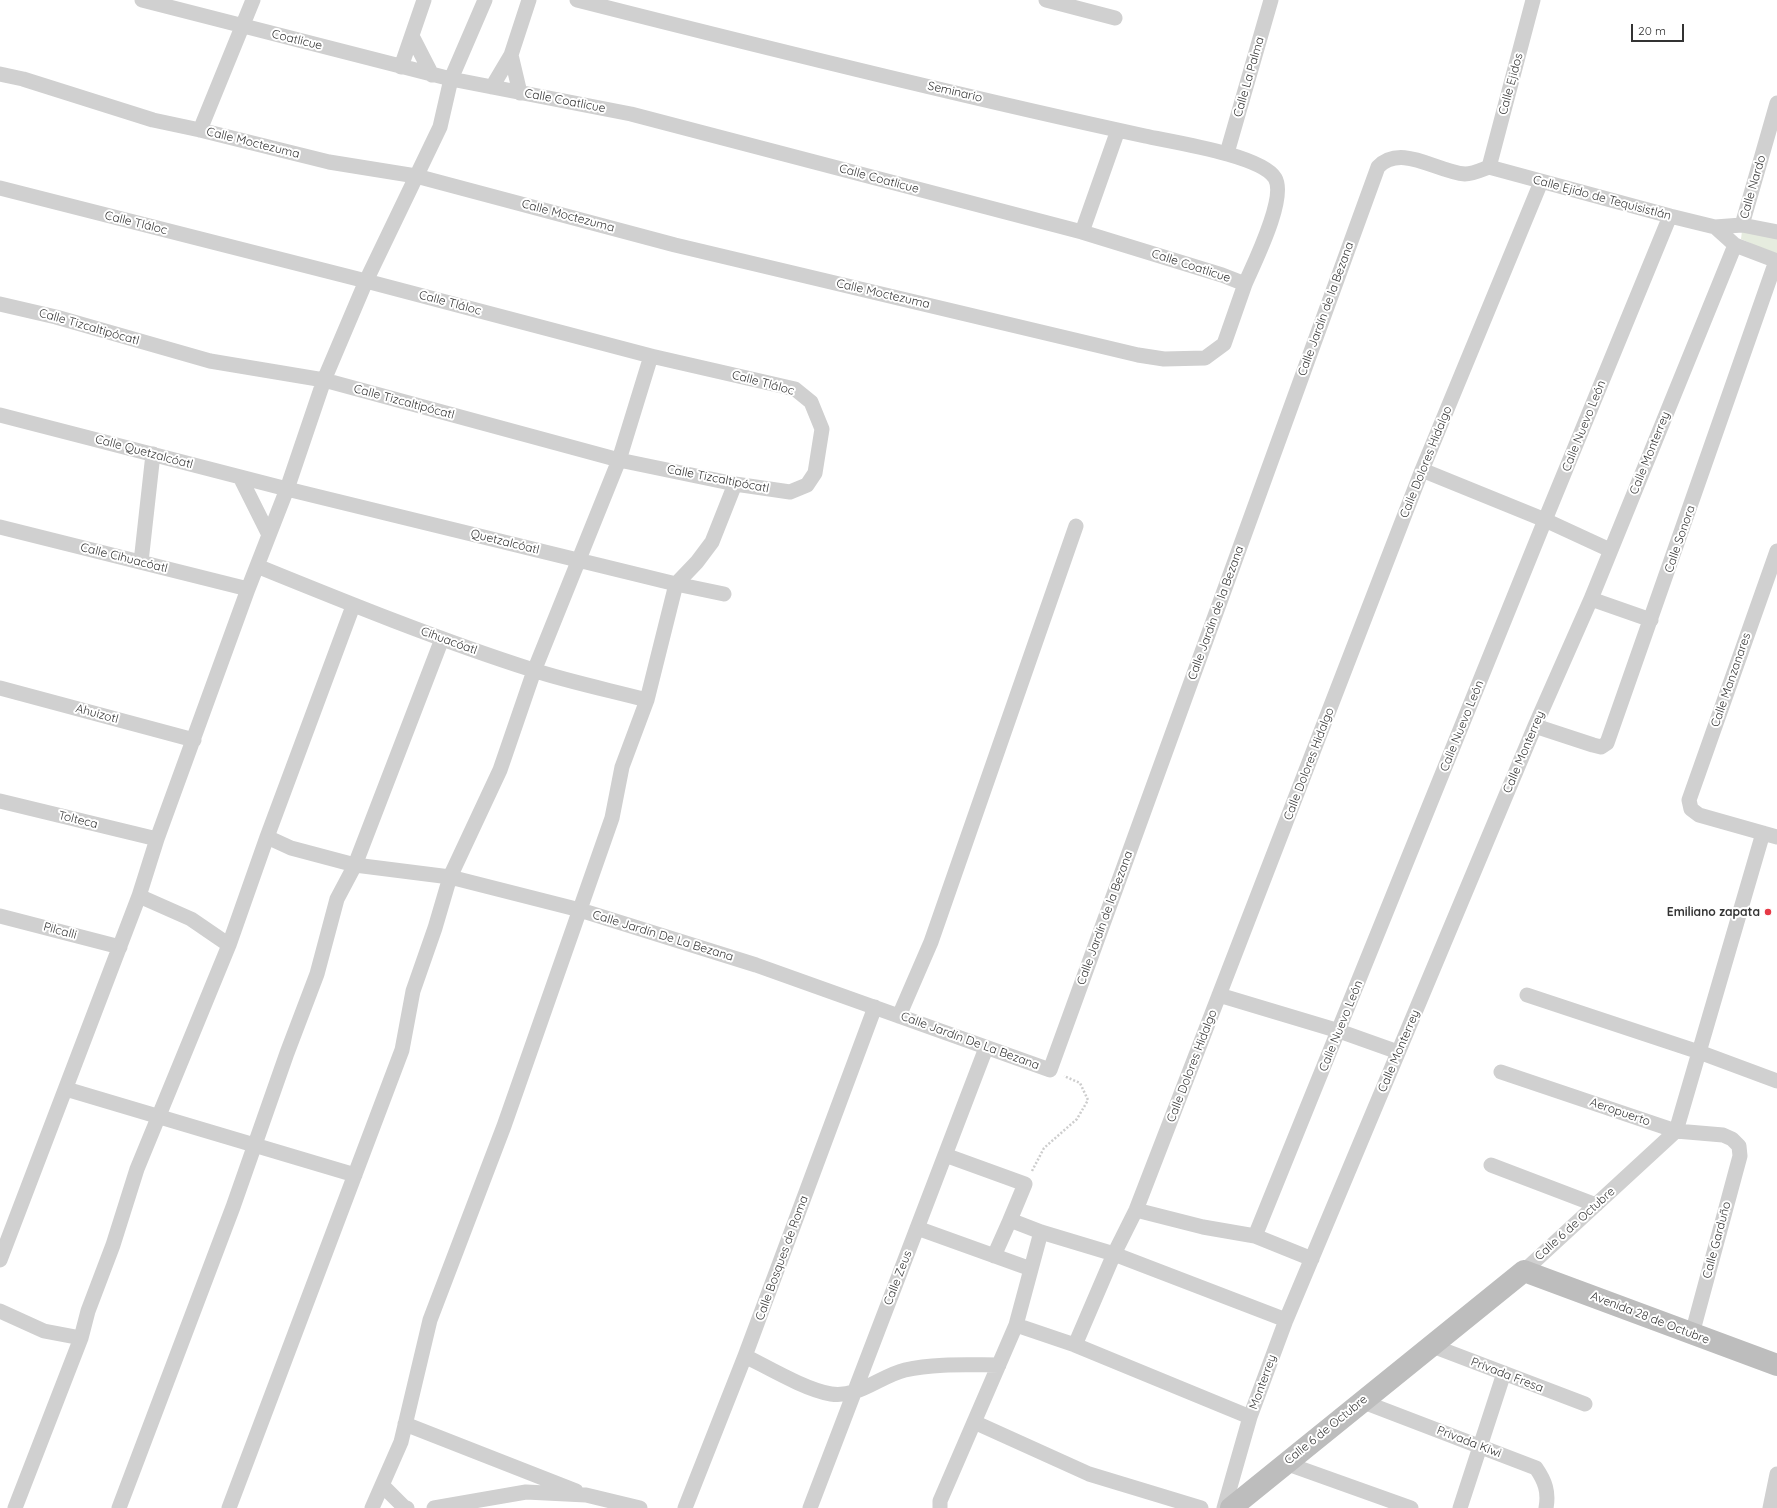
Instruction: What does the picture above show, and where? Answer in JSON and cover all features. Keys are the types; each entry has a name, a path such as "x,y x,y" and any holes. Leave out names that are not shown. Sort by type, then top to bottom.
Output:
{"street":[{"name":"Coatlicue","path":"142,0 451,79"},
{"path":"200,130 253,0"},
{"path":"401,67 424,0"},
{"path":"1,1251 66,1089 139,896 157,839 248,588 287,489 324,380 366,281 440,127 451,79 485,0"},
{"path":"492,87 511,55 529,0"},
{"name":"Seminario","path":"577,0 759,47 1118,130 1227,153 1268,169 1276,179 1278,195 1269,231"},
{"path":"1046,0 1115,18"},
{"name":"Calle La Palma","path":"1227,153 1271,0"},
{"name":"Calle Ejidos","path":"1489,168 1533,0"},
{"path":"412,36 432,75"},
{"path":"511,55 520,93"},
{"name":"Calle Moctezuma","path":"0,74 24,79 153,120 330,162 416,176 675,245 1138,355 1164,359 1205,358 1224,344 1245,284"},
{"name":"Calle Coatlicue","path":"451,79 631,114 1082,232 1222,275 1245,284 1269,231"},
{"name":"Calle Nardo","path":"1742,225 1777,103"},
{"path":"1082,232 1118,130"},
{"name":"Calle Jardín de la Bezana","path":"1050,1070 1378,167 1385,159 1397,156 1465,174 1489,168"},
{"name":"Calle Ejido de Tequisistlán","path":"1489,168 1670,216 1715,226"},
{"name":"Calle Dolores Hidalgo","path":"1075,1345 1114,1254 1136,1210 1422,470 1541,182"},
{"name":"Calle Tláloc","path":"0,188 366,281 651,356 795,389 811,402 822,429 815,473 807,484"},
{"name":"Calle Nuevo León","path":"1255,1236 1545,520 1670,216"},
{"path":"1715,226 1742,225 1777,232"},
{"path":"1715,226 1735,244 1777,261"},
{"name":"Calle Monterrey","path":"1312,1259 1535,726 1591,599 1735,244"},
{"name":"Calle Sonora","path":"1535,726 1592,746 1601,747 1607,743 1652,620 1777,261"},
{"name":"Calle Tizcaltipócatl","path":"0,304 56,317 210,361 324,380 619,460 735,484 790,492 807,484"},
{"path":"229,1508 402,1050 413,991 435,928 450,877 500,770 534,671 619,460 651,356"},
{"name":"Calle Quetzalcóatl","path":"0,415 287,489"},
{"path":"141,562 153,454"},
{"path":"1422,470 1545,520 1610,550"},
{"path":"240,477 269,535"},
{"path":"372,1508 401,1442 430,1320 504,1126 612,818 622,767 648,700 676,584 697,562 712,542 735,484"},
{"name":"Quetzalcóatl","path":"287,489 676,584 724,594"},
{"path":"899,1016 931,942 1076,526"},
{"name":"Calle Cihuacóatl","path":"0,527 248,588"},
{"name":"Calle Manzanares","path":"1770,835 1699,815 1691,810 1689,800 1777,551"},
{"name":"Cihuacóatl","path":"257,566 353,606 534,671 648,700"},
{"path":"1591,599 1652,620"},
{"path":"15,1508 82,1338 88,1311 113,1245 137,1169 229,945 267,837 353,606"},
{"path":"119,1508 255,1145 317,974 337,900 355,865 442,639"},
{"name":"Ahuizotl","path":"0,688 194,740"},
{"name":"Tolteca","path":"0,801 157,839"},
{"path":"1676,1131 1699,1052 1770,835"},
{"name":"Calle Jardín De La Bezana","path":"267,837 291,848 355,865 450,877 580,910 756,965 1050,1070"},
{"path":"139,896 191,919 229,945"},
{"name":"Pilcalli","path":"0,916 120,947"},
{"path":"1219,995 1339,1031 1398,1052"},
{"path":"1527,995 1699,1052 1777,1080"},
{"name":"Calle Bosques de Roma","path":"685,1508 745,1356 875,1007"},
{"name":"Calle Zeus","path":"810,1508 986,1048"},
{"name":"Aeropuerto","path":"1501,1072 1676,1131 1723,1135 1732,1139 1739,1146"},
{"path":"66,1089 355,1175"},
{"name":"Calle 6 de Octubre","path":"1231,1508 1430,1345 1524,1271 1676,1131"},
{"name":"Calle Garduño","path":"1692,1334 1740,1156 1739,1146"},
{"path":"945,1155 1025,1184 994,1256"},
{"path":"1491,1165 1596,1205"},
{"path":"1136,1210 1203,1227 1255,1236 1312,1259"},
{"path":"1010,1220 1041,1232 1114,1254 1286,1320"},
{"path":"917,1228 1031,1269"},
{"path":"940,1508 940,1501 1016,1325 1041,1232"},
{"name":"Monterrey","path":"1224,1508 1250,1417 1286,1320 1312,1259"},
{"name":"Avenida 28 de Octubre","path":"1524,1271 1777,1365"},
{"path":"0,1311 44,1331 82,1338"},
{"path":"1016,1325 1075,1345 1250,1417"},
{"name":"Privada Fresa","path":"1430,1345 1585,1404"},
{"path":"745,1356 809,1387 832,1394 854,1393 905,1370 958,1364 999,1366"},
{"path":"1460,1508 1504,1373"},
{"name":"Privada Kiwi","path":"1361,1401 1480,1445 1536,1468 1544,1479 1548,1496 1546,1508"},
{"path":"974,1422 1089,1474 1201,1508"},
{"path":"405,1424 534,1473 586,1495 640,1508"},
{"path":"1285,1463 1412,1508"},
{"path":"526,1492 534,1473"},
{"path":"1770,1508 1777,1474"},
{"path":"382,1485 404,1507 407,1508"},
{"path":"434,1508 526,1492 586,1495"}],"path":[{"path":"1025,1184 1044,1148 1077,1119 1088,1100 1080,1082 1050,1070"}],"shaded area":[{"path":"1742,231 1777,238 1777,255 1741,239"}],"place":[{"name":"Emiliano zapata","path":"1768,912"}]}
